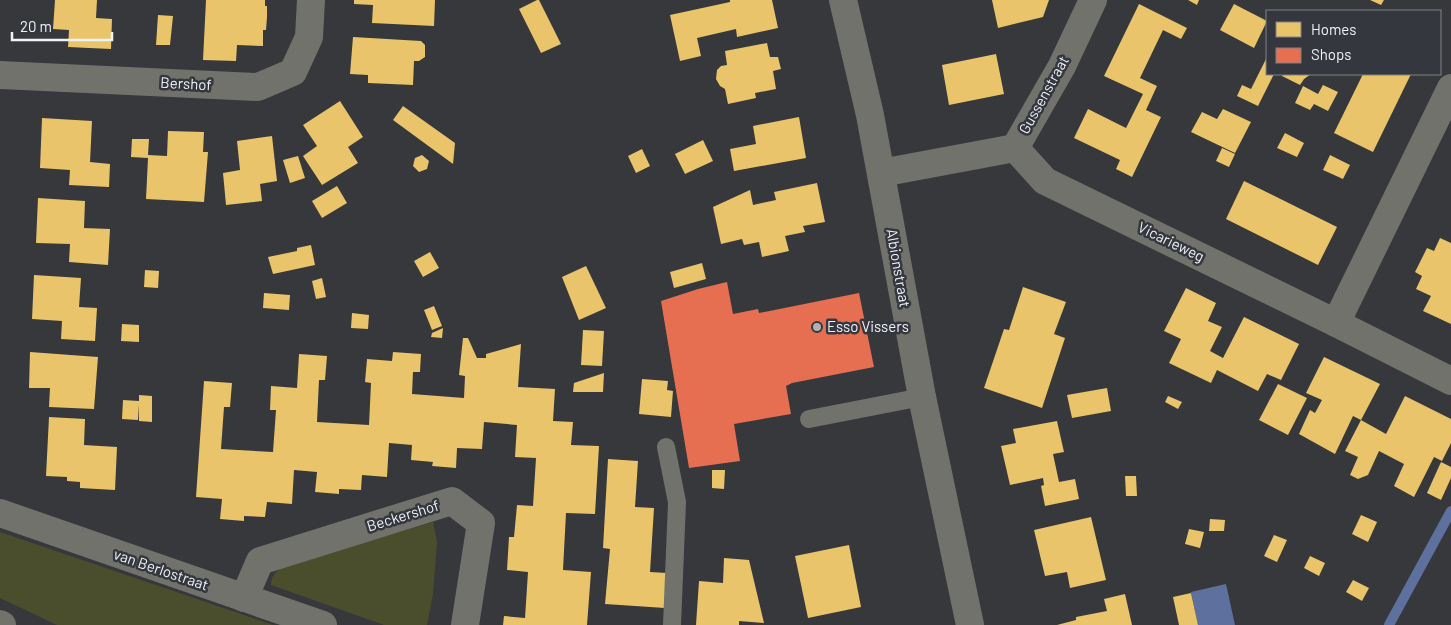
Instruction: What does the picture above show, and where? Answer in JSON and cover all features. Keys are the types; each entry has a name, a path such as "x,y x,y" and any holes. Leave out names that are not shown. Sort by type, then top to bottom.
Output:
{"street":[{"name":"Bershof","path":"0,74 258,88 294,72 308,37 311,0"},
{"name":"Albionstraat","path":"843,0 870,115 922,397 970,625"},
{"name":"Gussenstraat","path":"880,173 1015,148 1062,66 1093,0"},
{"path":"1336,322 1451,88"},
{"name":"Vicarieweg","path":"1015,148 1045,181 1336,322 1451,381"},
{"name":"Beckershof","path":"244,598 260,560 452,501 481,523 464,625"},
{"name":"van Berlostraat","path":"0,513 323,625"}],"lane":[{"path":"809,419 922,397"},
{"path":"666,447 677,502 672,625"}],"green space":[{"path":"433,522 437,542 433,594 427,625 384,625 271,585 273,575 285,566"},
{"path":"0,532 273,625 57,625 0,598"}],"water":[{"path":"1226,584 1235,625 1198,625 1191,592"}],"building: Homes":[{"path":"55,0 97,0 96,18 112,19 111,49 68,47 69,30 53,29"},
{"path":"206,0 265,0 267,17 266,30 263,30 263,46 237,45 236,61 203,60"},
{"path":"354,0 435,0 434,26 372,23 373,5 354,4"},
{"path":"539,0 561,44 541,53 519,9"},
{"path":"730,0 772,0 778,28 737,37 736,29 697,38 701,56 680,61 670,15 730,2"},
{"path":"992,0 1049,0 1043,17 998,28"},
{"path":"1188,0 1199,0 1197,5"},
{"path":"1370,0 1384,0 1381,5"},
{"path":"1139,4 1187,28 1181,39 1163,30 1140,78 1157,86 1146,110 1161,117 1132,177 1116,169 1120,160 1074,138 1088,109 1126,128 1143,94 1104,76"},
{"path":"1234,4 1266,20 1254,48 1220,30"},
{"path":"158,15 173,16 170,45 156,45"},
{"path":"353,37 421,41 425,45 425,57 419,61 414,61 413,85 368,83 368,75 350,74"},
{"path":"767,43 770,57 778,57 781,69 773,71 776,89 755,93 756,98 728,104 725,89 720,86 716,79 717,70 721,66 727,65 725,51"},
{"path":"996,54 1004,94 949,105 942,65"},
{"path":"1266,59 1266,75 1274,75 1258,106 1237,96 1242,85 1251,89"},
{"path":"1282,75 1310,75 1300,85"},
{"path":"1363,75 1411,75 1373,152 1334,133"},
{"path":"1323,85 1338,92 1328,111 1314,104 1310,110 1295,103 1303,86 1318,94"},
{"path":"340,101 363,137 348,147 358,163 322,185 303,156 317,146 303,125"},
{"path":"403,106 455,143 453,164 393,120"},
{"path":"1223,109 1251,122 1235,153 1191,132 1202,112 1217,119"},
{"path":"799,117 806,158 734,171 730,149 756,144 753,126"},
{"path":"42,118 92,121 90,162 110,164 109,187 69,185 70,170 40,168"},
{"path":"168,131 204,132 203,152 208,152 204,202 146,199 148,158 131,157 132,139 149,139 148,155 167,156"},
{"path":"1285,133 1304,143 1297,157 1277,148"},
{"path":"272,136 277,181 260,184 262,201 226,205 223,173 240,170 237,141"},
{"path":"703,140 713,161 685,174 675,154"},
{"path":"1222,148 1235,154 1229,167 1216,161"},
{"path":"642,149 650,166 636,173 628,156"},
{"path":"422,155 429,161 427,169 419,172 413,166 415,158"},
{"path":"1330,155 1350,165 1343,179 1323,170"},
{"path":"298,156 305,178 290,183 283,160"},
{"path":"1244,181 1337,227 1318,265 1226,219"},
{"path":"817,183 825,222 803,226 805,232 785,236 789,251 762,257 759,242 744,245 742,239 721,244 713,207 750,190 753,205 776,200 774,192"},
{"path":"337,186 347,203 322,218 312,201"},
{"path":"38,198 85,201 84,228 110,229 108,265 69,262 70,244 36,243"},
{"path":"1440,238 1451,243 1451,324 1423,311 1431,296 1416,289 1422,276 1415,272 1427,248 1434,251"},
{"path":"311,245 315,265 273,274 268,257 297,251 297,248"},
{"path":"430,252 439,268 423,277 414,261"},
{"path":"702,263 706,279 674,288 670,272"},
{"path":"586,266 606,308 579,320 562,277"},
{"path":"145,270 159,271 158,288 144,287"},
{"path":"34,275 81,278 79,307 97,308 95,341 61,339 62,321 32,319"},
{"path":"322,278 326,297 316,299 312,281"},
{"path":"1023,287 1066,302 1054,334 1065,338 1042,408 984,388 1004,329 1009,330"},
{"path":"1186,288 1216,303 1208,321 1222,327 1210,351 1223,358 1244,317 1299,344 1281,380 1267,374 1258,391 1217,370 1211,383 1169,363 1181,339 1164,331"},
{"path":"264,293 290,295 289,310 263,308"},
{"path":"434,306 442,326 432,330 424,310"},
{"path":"352,313 369,315 368,329 351,328"},
{"path":"122,324 139,325 139,342 121,341"},
{"path":"443,328 442,338 431,337 432,333"},
{"path":"583,330 604,331 602,366 581,365"},
{"path":"463,338 468,338 477,358 486,358 486,354 521,344 518,387 555,389 553,421 573,422 571,445 599,446 595,514 566,513 563,570 591,572 587,625 503,625 504,616 525,618 528,572 507,570 509,537 514,537 517,505 533,506 536,458 515,457 517,425 484,422 482,449 457,448 456,468 432,466 433,462 411,460 412,445 389,443 387,477 362,475 361,490 339,489 339,494 315,492 317,472 294,470 292,504 267,502 265,517 244,516 244,521 220,519 222,499 196,497 204,381 232,383 230,407 224,407 221,449 273,452 276,410 270,410 271,386 297,388 299,354 327,356 325,380 319,380 317,422 369,425 371,383 365,382 367,359 392,361 393,352 421,354 420,372 413,372 412,394 464,398 465,376 459,375"},
{"path":"30,352 98,357 94,409 49,407 50,388 29,388"},
{"path":"1324,357 1380,384 1361,420 1353,416 1335,454 1299,434 1310,410 1315,413 1322,400 1306,393"},
{"path":"604,373 603,392 573,392 574,383"},
{"path":"642,379 668,381 667,390 673,391 671,417 639,414"},
{"path":"1278,384 1307,398 1288,435 1259,420"},
{"path":"1107,388 1111,411 1072,418 1067,395"},
{"path":"139,395 152,396 152,422 139,421 139,404 138,420 122,419 123,400 139,401"},
{"path":"1168,396 1182,402 1178,409 1165,402"},
{"path":"1405,396 1451,419 1451,443 1442,461 1434,457 1414,497 1394,486 1404,464 1379,451 1368,475 1358,479 1350,475 1358,457 1345,451 1361,420 1386,434"},
{"path":"49,417 85,419 84,445 117,447 115,490 80,488 80,482 67,481 67,477 46,476"},
{"path":"1057,421 1064,452 1053,454 1059,482 1075,479 1079,499 1045,506 1041,486 1044,485 1043,478 1010,485 1001,446 1016,443 1013,429"},
{"path":"608,459 638,461 635,507 654,508 650,572 667,573 665,608 605,604 610,549 603,548"},
{"path":"1441,462 1451,467 1451,478 1441,500 1427,493"},
{"path":"712,470 725,470 724,489 712,488"},
{"path":"1125,476 1136,476 1137,496 1126,496"},
{"path":"1361,515 1377,522 1368,542 1352,534"},
{"path":"1091,517 1106,580 1070,588 1067,572 1045,576 1034,530"},
{"path":"1210,519 1225,520 1224,531 1209,531"},
{"path":"1189,529 1204,532 1200,548 1185,544"},
{"path":"1274,535 1287,540 1277,562 1264,556"},
{"path":"849,545 861,607 808,618 795,556"},
{"path":"1310,556 1325,563 1319,576 1304,568"},
{"path":"724,558 749,560 764,623 739,621 739,625 696,625 699,581 723,583"},
{"path":"1353,580 1369,588 1362,601 1346,592"},
{"path":"1191,593 1198,625 1179,625 1173,597"},
{"path":"1125,594 1132,625 1057,625 1076,620 1076,617 1107,611 1104,599"}],"building: Shops":[{"path":"727,282 733,314 758,309 759,313 859,293 874,367 792,383 786,386 791,414 734,424 740,461 689,468 661,301"}],"waterway":[{"path":"1389,625 1451,511"}],"place":[{"name":"Esso Vissers","path":"817,327"}]}
